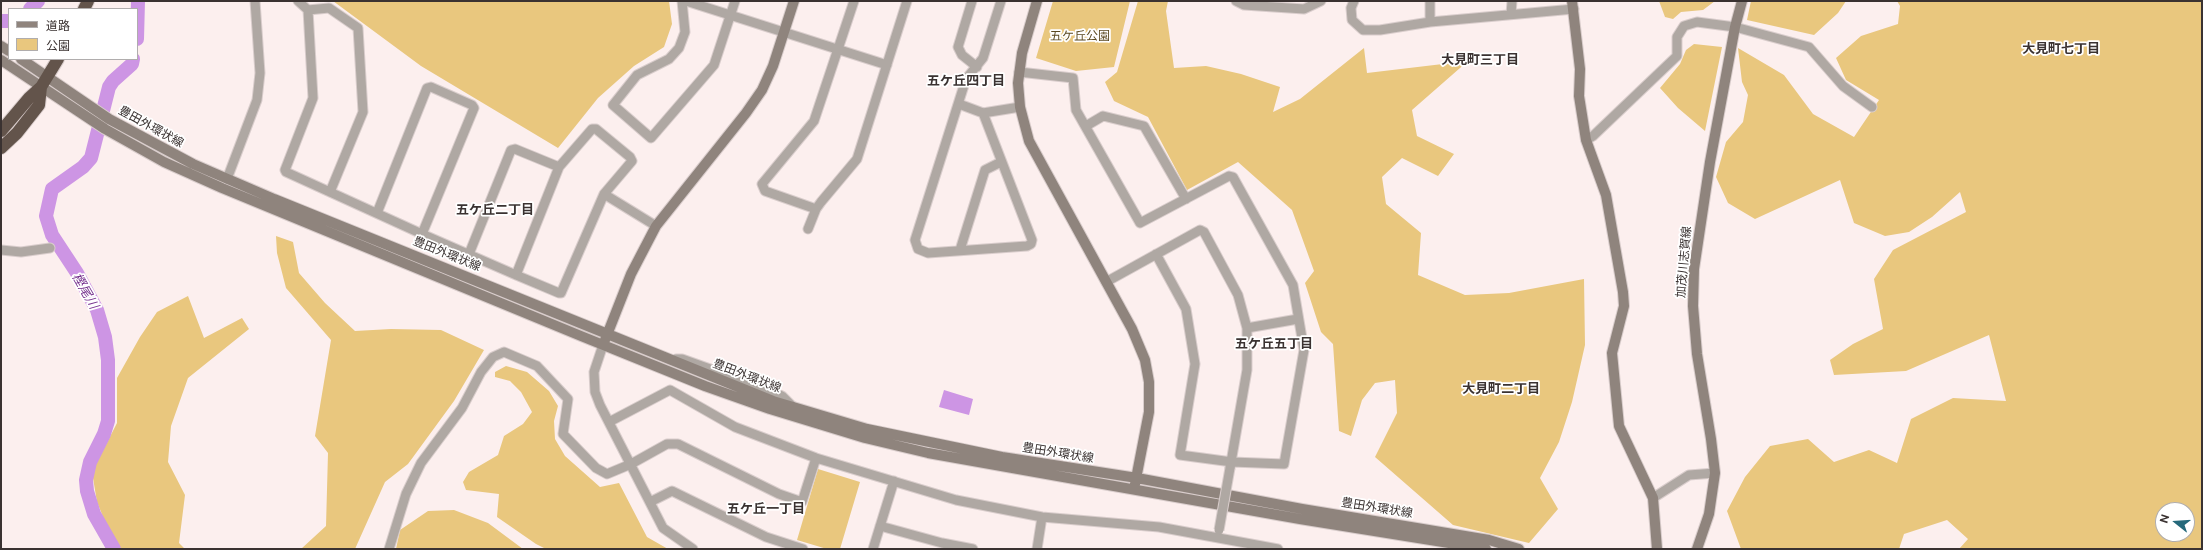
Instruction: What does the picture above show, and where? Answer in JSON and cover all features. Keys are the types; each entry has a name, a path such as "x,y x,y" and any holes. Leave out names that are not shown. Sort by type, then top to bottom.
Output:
{"highway":[{"path":"1,131 44,82 57,60"},
{"path":"1,148 17,133 39,106 44,82"}],"street":[{"path":"227,178 257,100 260,74 256,1"},
{"path":"298,1 308,10 312,102 285,170 330,192 422,234 516,275 561,293 604,194 632,161 630,157 596,129 592,130 559,167 516,275"},
{"path":"682,1 685,32 679,48 669,59 637,75 613,106 651,138 714,64 735,1"},
{"path":"686,1 887,65"},
{"path":"693,549 663,528 595,392 594,372 603,345 632,274 656,226 746,113 762,90 784,33 794,1"},
{"path":"816,209 765,191 762,184 814,121 854,1"},
{"path":"808,228 816,209 857,159 907,1"},
{"path":"972,1 958,47 962,54 977,67"},
{"path":"983,113 1032,240 1031,244 1027,246 923,252 918,249 915,240 966,79 977,67 985,54 1001,1"},
{"path":"1037,1 1023,46 1019,72 1020,107 1029,141 1138,340 1147,370 1149,412 1134,489"},
{"path":"1236,1 1244,5 1304,9 1321,1"},
{"path":"1354,1 1352,8 1352,20 1363,30 1380,30 1430,22 1511,14 1573,5 1580,70 1579,96 1586,140 1606,195 1624,292 1624,306 1612,352 1619,426 1653,498 1657,549"},
{"path":"1430,1 1430,22"},
{"path":"1511,14 1512,1"},
{"name":"加茂川志賀線","path":"1697,549 1709,514 1715,473 1697,354 1693,306 1694,269 1710,162 1735,27 1742,1"},
{"path":"308,10 329,8 358,28 363,112 330,192"},
{"path":"1586,140 1593,136 1678,56 1677,37 1684,26 1696,22 1735,27 1809,47 1844,86 1872,107"},
{"name":"豊田外環状線","path":"1,60 82,101 109,119 193,164 669,360 792,406 868,429 1002,458 1137,478 1302,509 1489,540 1519,549"},
{"name":"豊田外環状線","path":"22,60 76,110 105,129 164,162 222,188 603,345 705,386 770,410 865,438 928,453 1486,549"},
{"path":"1019,72 1073,78 1076,110 1140,224 1229,176 1233,177 1293,285 1304,350 1284,463 1231,465 1182,456 1179,452 1195,364 1186,309 1156,254"},
{"path":"377,213 427,88 431,87 472,104 474,108 422,234"},
{"path":"959,104 983,113 1020,107"},
{"path":"1086,126 1104,116 1144,126 1186,199"},
{"path":"469,254 512,150 515,149 559,167"},
{"path":"960,250 985,170 1001,162"},
{"path":"604,194 656,226"},
{"path":"1106,282 1200,230 1204,232 1238,295 1247,328 1247,370 1219,533"},
{"path":"1,250 21,252 50,248"},
{"path":"1247,328 1298,319"},
{"path":"389,549 406,494 421,463 462,408 481,372 494,357 504,352 537,366 568,399 563,434 596,468 607,474 630,464 667,444 678,444 779,494 802,502 816,458"},
{"path":"609,422 670,390 736,427 816,458 956,500 1042,517 1219,533 1274,549"},
{"path":"1653,498 1689,475 1715,473"},
{"path":"873,549 894,481"},
{"path":"650,502 672,491 766,537 803,549"},
{"path":"1037,549 1042,517"},
{"path":"880,526 942,543 973,549"}],"green space":[{"path":"333,1 669,1 672,24 664,47 634,66 598,98 558,148 421,66"},
{"name":"五ケ丘公園","path":"1053,1 1130,1 1114,67 1076,71 1036,58"},
{"path":"1138,1 1168,1 1166,11 1174,68 1206,66 1241,74 1280,87 1273,112 1300,99 1364,48 1367,73 1468,61 1412,110 1417,136 1454,154 1438,176 1402,158 1382,177 1386,204 1421,233 1418,275 1465,295 1509,293 1584,279 1585,345 1572,402 1559,442 1540,478 1558,509 1529,543 1453,525 1375,457 1397,413 1395,380 1375,383 1362,400 1351,436 1339,431 1333,344 1321,332 1305,283 1314,271 1292,210 1238,162 1187,190 1148,117 1114,101 1105,82 1117,72"},
{"path":"1659,1 1715,1 1703,10 1681,12 1673,19 1665,17"},
{"path":"1751,1 1846,1 1838,13 1814,35 1747,20"},
{"path":"1897,1 2202,1 2202,549 1959,549 1968,539 1947,520 1904,534 1899,549 1741,549 1727,511 1745,477 1770,446 1808,439 1834,462 1869,450 1897,463 1911,419 1953,398 2006,401 1989,335 1906,371 1834,375 1830,360 1853,344 1883,329 1874,279 1893,250 1966,212 1960,192 1932,217 1909,232 1885,236 1854,223 1840,180 1755,219 1728,203 1716,177 1726,142 1743,122 1748,95 1742,82 1738,48 1784,75 1813,114 1854,137 1879,100 1846,80 1836,58 1861,36 1898,24 1900,6"},
{"path":"1694,44 1722,47 1705,131 1678,108 1660,88 1680,64 1686,50"},
{"path":"276,236 293,242 299,273 325,303 355,331 391,329 441,330 484,350 454,401 408,464 385,482 355,549 301,549 326,526 328,453 315,436 331,340 286,288 277,253"},
{"path":"188,296 204,338 242,318 249,329 188,378 171,426 168,462 185,495 179,543 185,549 122,549 112,539 97,502 92,472 117,423 117,378 140,337 157,312"},
{"path":"506,366 527,372 549,391 558,406 554,421 555,439 565,456 600,487 619,483 647,537 668,549 546,549 536,544 497,517 499,494 466,490 463,482 469,472 498,455 504,436 523,424 532,412 521,392 510,381 495,377 495,372"},
{"path":"818,469 860,482 840,549 827,549 797,540"},
{"path":"454,510 488,523 523,549 396,549 400,530 428,511"}],"shaded area":[{"path":"944,390 973,399 969,415 939,407"}],"waterway":[{"name":"樫尾川","path":"31,8 38,1"},
{"name":"樫尾川","path":"138,1 138,8"},
{"name":"樫尾川","path":"1,21 8,21"},
{"name":"樫尾川","path":"114,549 94,514 87,491 86,480 90,462 104,434 108,421 108,360 105,337 97,310 77,273 52,235 46,216 52,189 83,167 91,158 109,87 113,81 132,64 133,60"}],"district":[{"name":"大見町七丁目","path":"2061,49"},
{"name":"大見町三丁目","path":"1480,60"},
{"name":"五ケ丘四丁目","path":"966,81"},
{"name":"五ケ丘二丁目","path":"495,210"},
{"name":"五ケ丘五丁目","path":"1274,344"},
{"name":"大見町二丁目","path":"1501,389"},
{"name":"五ケ丘一丁目","path":"766,509"}]}
